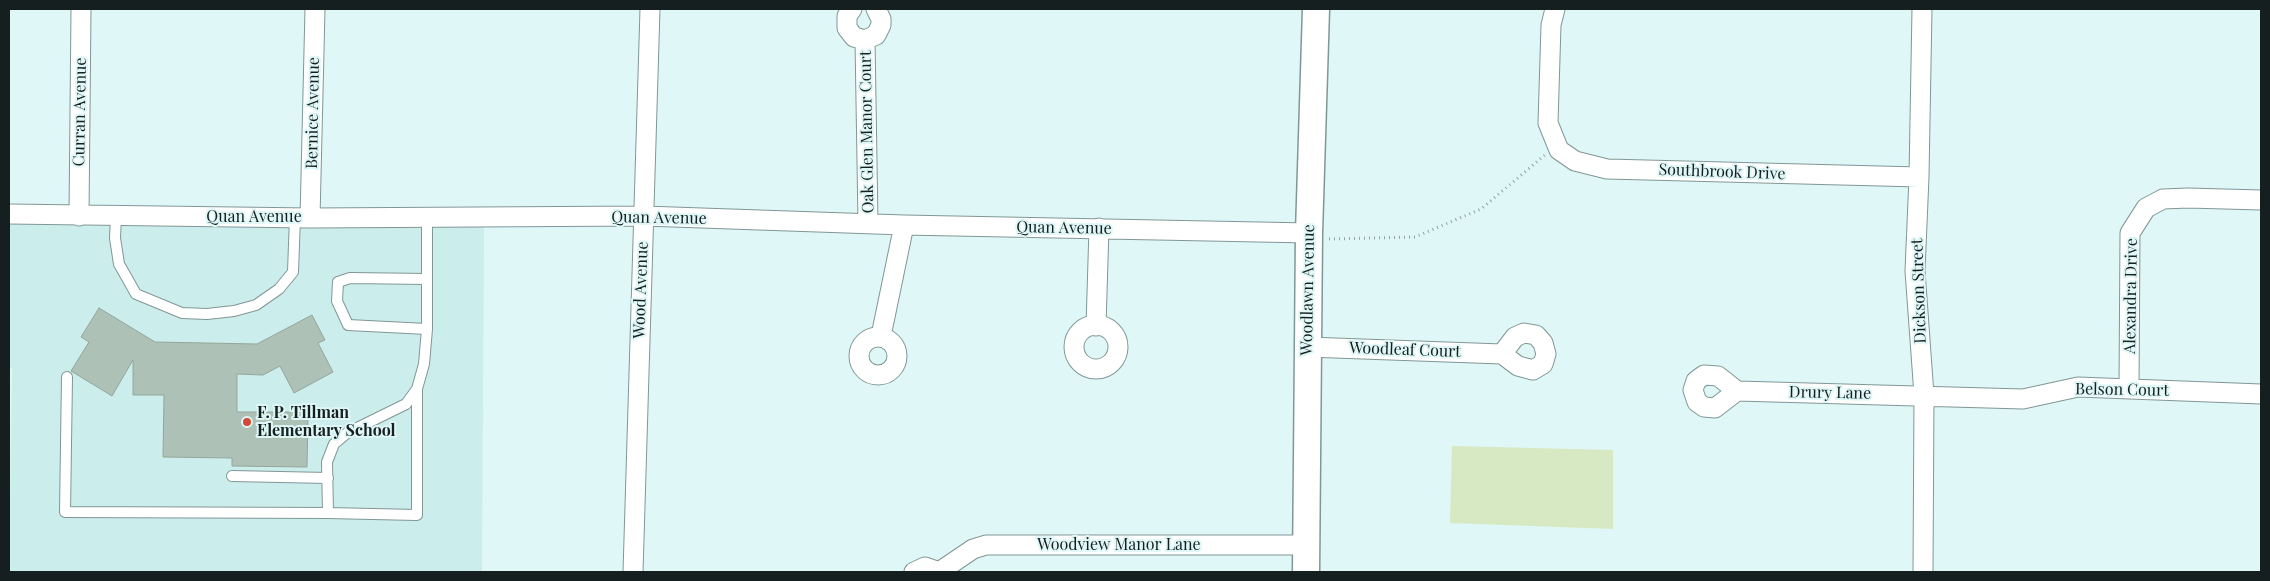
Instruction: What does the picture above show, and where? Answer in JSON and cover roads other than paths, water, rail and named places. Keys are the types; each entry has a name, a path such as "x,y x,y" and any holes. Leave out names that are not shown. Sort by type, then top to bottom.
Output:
{"street":[{"name":"Curran Avenue","path":"79,216 81,9"},
{"name":"Bernice Avenue","path":"303,218 315,9"},
{"name":"Wood Avenue","path":"633,572 650,9"},
{"name":"Oak Glen Manor Court","path":"852,9 846,16 847,28 854,37 866,40 876,35 882,25 882,19 876,9"},
{"name":"Woodlawn Avenue","path":"1306,572 1309,236 1316,9"},
{"name":"Southbrook Drive","path":"1555,9 1551,25 1548,123 1559,150 1575,161 1607,169 1919,177"},
{"name":"Dickson Street","path":"1922,9 1915,271 1924,395 1924,572"},
{"name":"Oak Glen Manor Court","path":"866,40 868,223"},
{"name":"Alexandra Drive","path":"2129,389 2130,232 2146,208 2163,199 2261,200"},
{"name":"Quan Avenue","path":"9,214 303,218 644,216 904,225 1099,228 1309,236"},
{"path":"881,336 904,225"},
{"path":"1096,326 1099,228"},
{"name":"Woodleaf Court","path":"1308,347 1502,354"},
{"name":"Belson Court","path":"1924,395 2023,399 2078,387 2261,394"},
{"name":"Drury Lane","path":"1737,391 1924,395"},
{"name":"Woodview Manor Lane","path":"939,572 973,549 986,545 1306,545"},
{"path":"914,572 925,567 939,572"}],"lane":[{"path":"116,216 115,238 119,264 136,294 182,314 234,311 256,305 279,289 293,272 303,218"},
{"path":"67,377 65,512 417,515 417,389 424,364 427,329 427,217"},
{"path":"427,279 350,278 338,282 337,301 348,325 427,329"},
{"path":"328,513 327,462 334,444 347,433 406,404 417,389"},
{"path":"232,476 328,478"}],"place":[{"name":"F. P. Tillman Elementary School","path":"247,422"}]}
